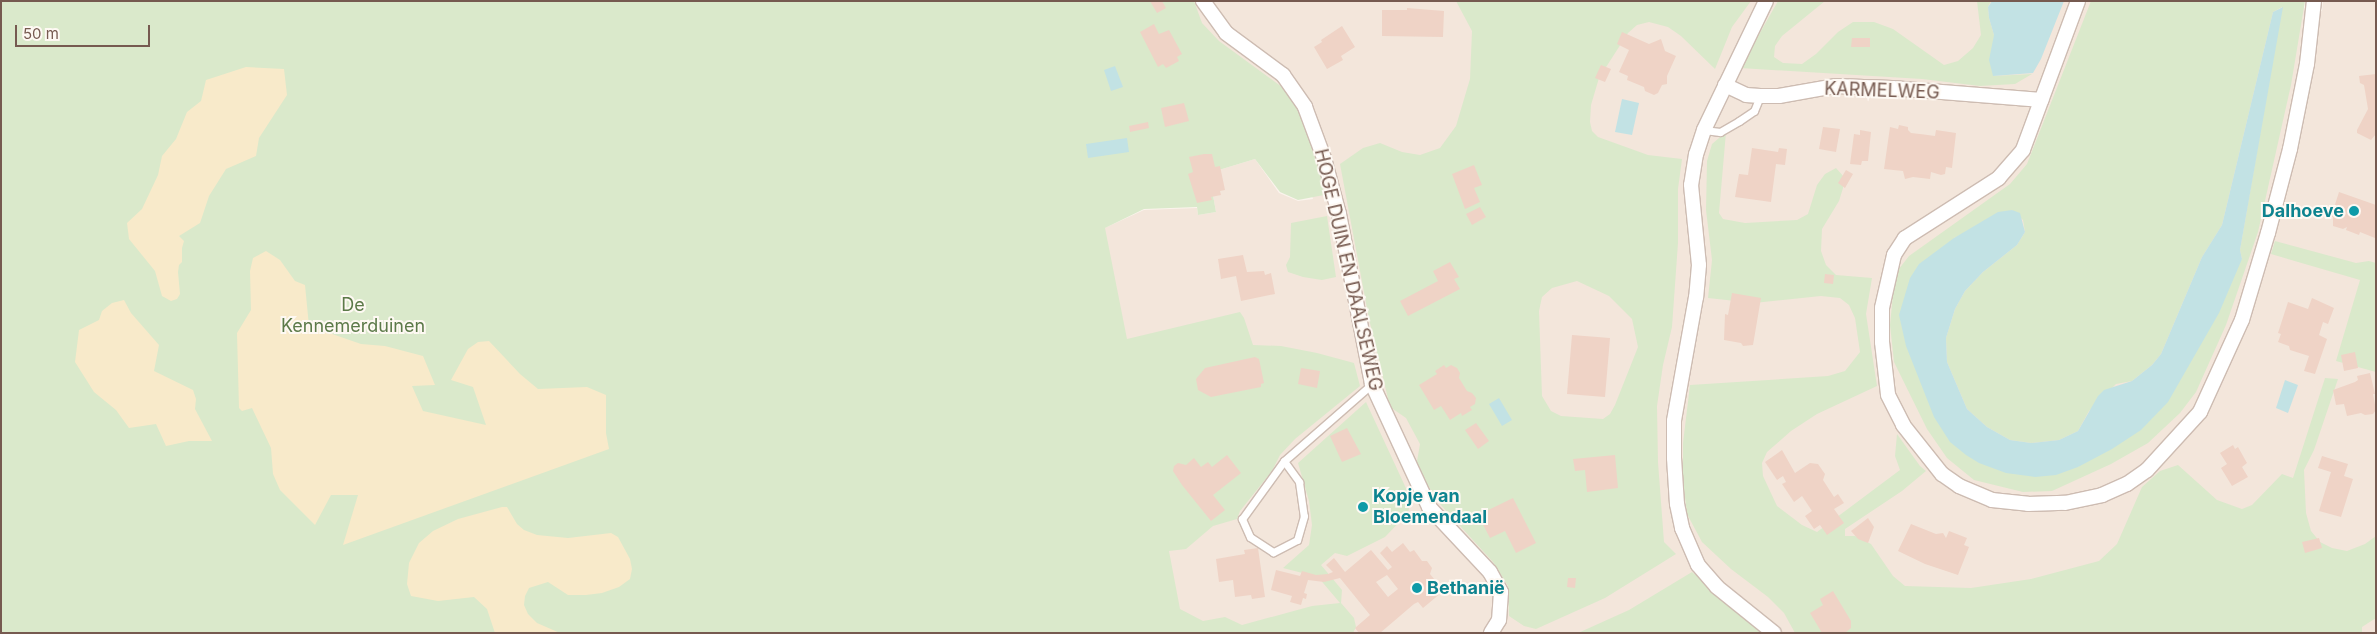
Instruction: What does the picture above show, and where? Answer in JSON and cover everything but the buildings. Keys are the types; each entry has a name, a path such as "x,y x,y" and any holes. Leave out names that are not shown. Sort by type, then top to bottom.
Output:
{"street":[{"name":"HOGE DUIN EN DAALSEWEG","path":"1203,1 1226,33 1283,75 1298,93 1308,114 1324,158 1339,214 1372,384 1429,507 1490,572 1501,592 1499,620 1491,633"},
{"path":"1766,1 1704,130 1696,154 1691,185 1699,265 1696,297 1674,421 1677,504 1682,528 1698,565 1717,586 1774,633"},
{"path":"2078,1 2023,150 1999,178 1905,238 1894,255 1888,272 1882,308 1882,342 1888,395 1903,425 1942,474 1959,486 1992,500 2028,504 2064,503 2102,495 2140,475 2174,443 2200,412 2242,320 2268,233 2290,150 2307,64 2314,1"},
{"name":"KARMELWEG","path":"1725,85 1746,95 1760,96 1779,96 1836,86 1892,88 2042,100"}],"lane":[{"path":"1704,130 1720,132 1739,121 1754,111 1760,96"},
{"path":"1284,461 1298,482 1304,516 1297,540 1273,552 1250,537 1242,519 1284,461 1372,384"}],"shaded area":[{"path":"1191,1 2269,1 2322,11 2323,1 2376,1 2376,633 1189,633 1169,623 1096,232 1144,210 1197,208 1198,215 1216,212 1209,173 1255,159 1279,193 1298,201 1313,199 1298,142 1206,51"}],"green space":[{"name":"De Kennemerduinen","path":"1,1 1194,1 1202,23 1219,41 1286,90 1304,121 1322,179 1324,195 1298,200 1280,192 1255,159 1209,173 1216,212 1198,215 1197,207 1144,209 1105,228 1127,339 1240,312 1244,318 1253,345 1281,346 1354,363 1360,386 1295,439 1280,455 1272,471 1240,511 1237,519 1213,526 1186,549 1169,551 1180,609 1203,621 1225,617 1242,625 1312,606 1340,603 1318,577 1283,568 1309,545 1312,525 1309,501 1298,463 1366,402 1411,499 1408,513 1385,537 1347,556 1335,553 1321,565 1342,590 1341,603 1354,618 1356,627 1353,633 1,633"},
{"path":"1456,1 1751,1 1732,27 1715,69 1681,36 1668,27 1649,22 1637,25 1628,33 1599,78 1591,105 1590,122 1592,131 1598,137 1648,155 1682,159 1678,189 1678,243 1672,327 1663,365 1657,406 1658,462 1664,542 1676,554 1605,598 1536,629 1524,626 1509,616 1508,586 1493,562 1440,504 1416,467 1420,444 1406,418 1390,407 1369,319 1340,164 1363,148 1380,143 1402,152 1420,155 1440,148 1456,126 1470,79 1472,31","holes":["1577,281 1609,296 1632,319 1638,347 1615,405 1610,414 1603,419 1561,416 1551,411 1542,396 1539,311 1542,297 1552,288"]},
{"path":"1778,1 1825,1 1782,36 1775,46 1774,57 1783,63 1802,64 1816,54 1838,32 1853,22 1874,22 1893,29 1944,65 1958,61 1973,48 1981,35 1977,1 1991,1 1988,7 1994,35 1993,76 2032,74 2015,84 1980,86 1922,79 1740,68"},
{"path":"2091,1 2305,1 2291,85 2258,232 2226,325 2196,392 2180,413 2148,443 2111,464 2052,491 2023,492 1974,480 1947,458 1927,429 1894,362 1890,325 1895,274 1909,256 2010,184 2027,164","holes":["2282,7 2240,250 2242,259 2078,467 1934,417 1954,238 2012,210 2023,220 2025,232 2017,245 1983,272 1965,291 1955,309 1946,338 1947,362 1967,409 1987,427 2010,440 2031,443 2059,440 2078,431 2089,411 2116,384 2132,381 2152,365 2161,354 2202,257 2222,225 2273,12"]},
{"path":"1726,132 1719,213 1723,219 1745,223 1797,220 1808,214 1817,185 1825,174 1836,168 1844,177 1843,188 1839,201 1822,229 1821,251 1826,265 1836,275 1872,278 1866,314 1877,386 1817,414 1791,431 1767,452 1762,463 1763,476 1777,506 1802,525 1817,532 1900,470 1895,456 1897,434 1920,466 1926,471 1902,491 1845,529 1845,536 1855,536 1871,544 1893,576 1905,586 1971,588 2031,579 2099,561 2117,544 2142,487 2160,471 2178,465 2217,500 2242,509 2252,505 2282,474 2293,478 2325,378 2338,379 2314,450 2304,470 2306,513 2311,531 2320,542 2332,548 2347,551 2365,544 2376,536 2376,618 2362,627 2362,633 1795,633 1784,613 1768,597 1731,569 1702,542 1687,514 1683,480 1683,443 1690,385 1828,376 1845,371 1860,352 1855,318 1849,305 1840,298 1821,296 1754,303 1708,298 1712,260 1706,210 1707,161 1712,144"},
{"path":"1327,216 1336,277 1322,280 1288,272 1286,265 1290,257 1291,223"},
{"path":"2275,241 2356,263 2369,261 2376,263 2376,372 2336,361 2360,280 2271,254"},
{"path":"1692,572 1764,633 1578,633 1629,610"}],"sand":[{"path":"246,67 284,69 287,95 259,138 256,156 226,169 209,196 200,223 179,236 184,241 182,262 179,265 178,272 180,294 177,299 171,301 162,296 155,271 129,239 127,223 142,209 158,175 162,156 176,139 187,112 201,101 206,80"},
{"path":"266,251 280,260 295,281 305,285 309,326 361,344 385,346 423,356 435,385 412,386 423,411 486,425 473,387 451,380 468,349 478,342 489,341 520,374 538,389 587,387 606,395 606,433 609,449 343,545 358,495 331,495 315,525 280,490 273,474 271,448 252,408 242,411 239,408 237,333 251,310 250,271 253,258"},
{"path":"124,300 131,313 159,345 154,371 193,390 196,399 195,409 212,441 189,441 166,446 156,424 129,428 116,410 94,392 75,362 79,330 99,320 102,311 112,303"},
{"path":"507,507 517,524 524,530 537,535 568,538 611,533 618,537 630,559 632,569 630,579 619,587 602,593 586,595 568,595 548,582 529,588 525,596 524,605 528,614 537,623 560,633 495,633 487,609 474,597 438,601 411,596 407,584 409,563 419,543 433,531 458,519"}],"water":[{"path":"1992,1 2064,1 2041,59 2033,73 1993,76 1989,60 1994,35 1988,7"},
{"path":"2283,7 2240,250 2242,259 2219,313 2168,402 2141,430 2112,449 2078,467 2056,475 2035,477 2006,473 1979,463 1966,455 1950,442 1934,417 1906,346 1899,315 1910,278 1919,264 1954,238 1998,212 2012,210 2020,213 2025,232 2017,245 1983,272 1965,291 1955,309 1946,338 1947,362 1967,409 1987,427 2010,440 2031,443 2059,440 2078,431 2098,396 2104,390 2132,381 2152,365 2161,354 2202,257 2222,225 2273,12"},
{"path":"1115,66 1123,87 1111,91 1104,70"},
{"path":"1622,99 1639,103 1632,135 1615,132"},
{"path":"1127,138 1129,152 1088,158 1086,144"},
{"path":"2285,380 2298,385 2288,413 2276,408"},
{"path":"1499,398 1512,420 1502,426 1489,404"}],"place":[{"name":"Dalhoeve","path":"2354,211"},
{"name":"Kopje van Bloemendaal","path":"1363,507"},
{"name":"Bethanië","path":"1417,588"}]}
